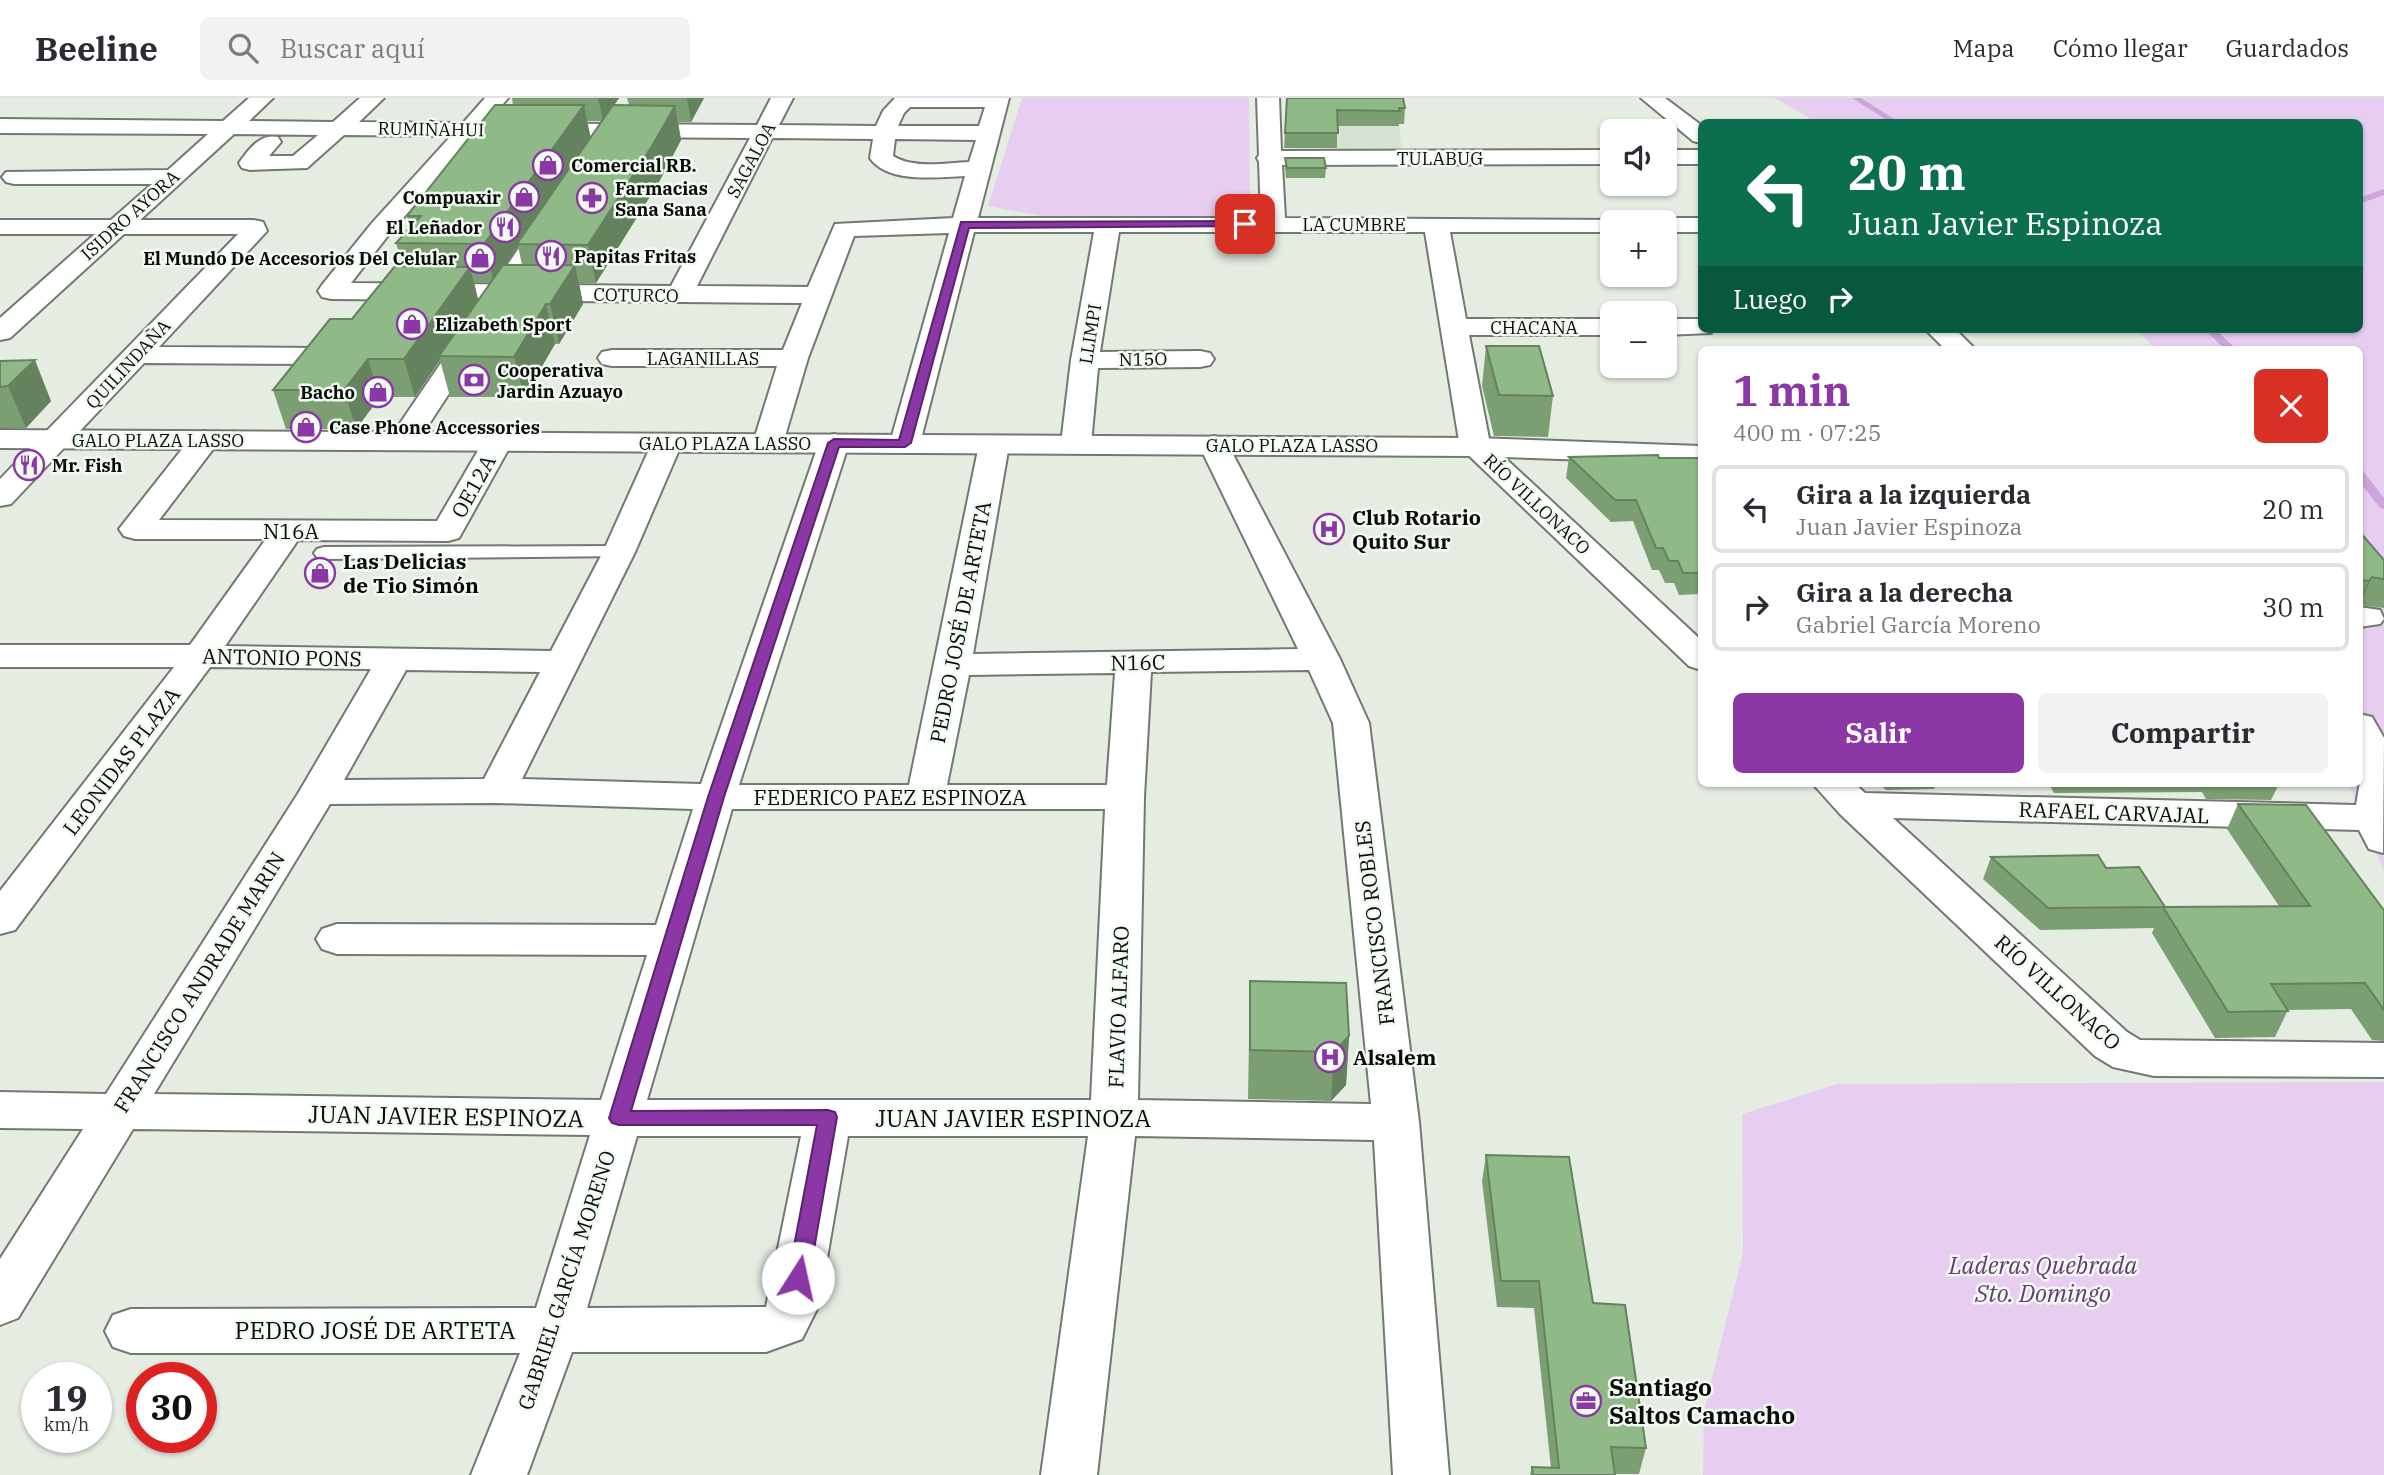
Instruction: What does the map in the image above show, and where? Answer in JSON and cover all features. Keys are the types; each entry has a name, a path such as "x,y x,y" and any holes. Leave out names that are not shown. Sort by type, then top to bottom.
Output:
{"street":[{"name":"ISIDRO AYORA","path":"0,332 262,98"},
{"path":"270,142 250,163 299,163 373,98"},
{"path":"469,131 497,98"},
{"name":"SAGALOA","path":"679,295 767,132 782,98"},
{"path":"1268,98 1268,158 1273,224"},
{"path":"1652,98 1698,134"},
{"path":"905,443 965,225 980,169 988,134 998,99 918,99 897,104 885,132 881,158 887,164 904,169 980,169"},
{"path":"596,151 625,108"},
{"name":"RUMIÑAHUI","path":"0,125 988,134"},
{"name":"COTURCO","path":"469,131 381,228 331,291 816,295"},
{"path":"1677,158 1698,157"},
{"name":"TULABUG","path":"1268,158 1600,158"},
{"path":"14,177 172,177"},
{"path":"402,441 567,195"},
{"name":"LA CUMBRE","path":"816,295 844,229 1108,224 1600,225"},
{"name":"LLIMPI","path":"1076,444 1085,360 1108,224"},
{"name":"RÍO VILLONACO","path":"1436,224 1475,447 1698,656"},
{"path":"1677,225 1698,225"},
{"path":"0,227 117,226"},
{"name":"QUILINDAÑA","path":"0,497 255,231 254,227 117,226"},
{"path":"768,443 816,295"},
{"name":"CHACANA","path":"1456,327 1600,327"},
{"path":"1677,327 1698,327"},
{"path":"1943,333 1958,346"},
{"path":"136,355 319,356"},
{"name":"LAGANILLAS","path":"612,358 794,358"},
{"name":"N15O","path":"1085,360 1200,359"},
{"name":"GALO PLAZA LASSO","path":"0,439 1475,447 1698,455"},
{"name":"N16A","path":"205,440 135,528 448,531"},
{"name":"OE12A","path":"448,531 498,442"},
{"path":"497,791 619,551 667,443"},
{"name":"GABRIEL GARCÍA MORENO","path":"499,1475 555,1329 716,797 834,443"},
{"name":"PEDRO JOSÉ DE ARTETA","path":"925,798 954,665 994,445"},
{"name":"FRANCISCO ROBLES","path":"1214,445 1351,723 1396,1122 1422,1475"},
{"name":"LEONIDAS PLAZA","path":"0,920 200,656 288,531"},
{"path":"1657,617 1698,617"},
{"name":"ANTONIO PONS","path":"7,664 200,656 563,662"},
{"name":"FRANCISCO ANDRADE MARIN","path":"0,1303 318,792 395,658"},
{"name":"N16C","path":"954,665 1322,660"},
{"name":"FLAVIO ALFARO","path":"1069,1475 1114,1118 1125,797 1133,662"},
{"path":"2363,733 2381,770 2379,830"},
{"name":"FEDERICO PAEZ ESPINOZA","path":"318,792 497,791 716,797 1125,797"},
{"name":"RÍO VILLONACO","path":"1843,794 2110,1044 2129,1055 2154,1059 2384,1060"},
{"name":"RAFAEL CARVAJAL","path":"1843,794 2379,830"},
{"path":"337,939 674,940"},
{"name":"JUAN JAVIER ESPINOZA","path":"0,1110 619,1118 1114,1118 1396,1122"},
{"name":"PEDRO JOSÉ DE ARTETA","path":"131,1331 766,1330 784,1323 793,1305 828,1117"}],"lane":[{"path":"324,553 619,551"}],"shaded area":[{"path":"1329,126 1399,126 1402,154 1329,151"}],"green space":[{"path":"1022,98 1249,98 1250,219 1052,218 988,206"},
{"path":"1775,98 2384,98 2384,872 2350,787 2363,787 2363,346 2153,346 2139,333 2363,333 2363,119 1811,119"},
{"name":"Laderas Quebrada Sto. Domingo","path":"2384,1082 2384,1475 1703,1475 1704,1411 1743,1252 1742,1114 1837,1084"}],"building":[{"path":"1287,98 1403,98 1405,108 1399,108 1400,111 1337,110 1338,133 1285,133"},
{"path":"495,105 584,105 484,244 396,243 421,216 407,216"},
{"path":"613,105 675,106 588,245 517,244"},
{"path":"1285,158 1324,158 1326,168 1287,168"},
{"path":"503,265 575,265 550,304 546,304 514,357 439,356"},
{"path":"395,266 470,267 404,359 368,359 344,390 273,390 330,319 352,319"},
{"path":"1486,346 1539,346 1553,396 1499,395"},
{"path":"35,360 8,386 0,387 0,361"},
{"path":"1658,455 1659,458 1698,458 1698,573 1683,573 1678,561 1669,561 1663,548 1656,548 1636,500 1615,500 1569,457"},
{"path":"2363,536 2384,560 2384,579 2372,577 2369,581 2363,580"},
{"path":"2238,804 2306,805 2384,909 2384,1010 2365,983 2271,984 2288,1011 2228,1012 2163,907 2310,906"},
{"path":"2098,855 2106,868 2139,867 2165,907 2048,908 1991,857"},
{"path":"1250,981 1346,983 1349,1036 1334,1052 1250,1050"},
{"path":"1486,1155 1569,1157 1593,1303 1625,1305 1646,1448 1611,1447 1615,1475 1533,1475 1532,1467 1559,1468 1539,1281 1501,1281"}],"waterway":[{"path":"1856,98 1890,119"},
{"path":"2363,200 2384,192"},
{"path":"2213,333 2228,346"},
{"path":"2363,478 2384,506"}],"place":[{"name":"Comercial RB.","path":"548,165"},
{"name":"Compuaxir","path":"524,197"},
{"name":"Farmacias Sana Sana","path":"592,198"},
{"name":"El Leñador","path":"505,227"},
{"name":"Papitas Fritas","path":"551,256"},
{"name":"El Mundo De Accesorios Del Celular","path":"480,258"},
{"name":"Elizabeth Sport","path":"412,324"},
{"name":"Cooperativa Jardin Azuayo","path":"474,380"},
{"name":"Bacho","path":"378,392"},
{"name":"Case Phone Accessories","path":"306,427"},
{"name":"Mr. Fish","path":"29,465"},
{"name":"Club Rotario Quito Sur","path":"1329,529"},
{"name":"Las Delicias de Tio Simón","path":"320,573"},
{"name":"Alsalem","path":"1330,1057"},
{"name":"Santiago Saltos Camacho","path":"1586,1401"}],"route":[{"path":"798,1278 828,1117 619,1118 716,797 834,443 905,443 965,225 1245,224"}]}
